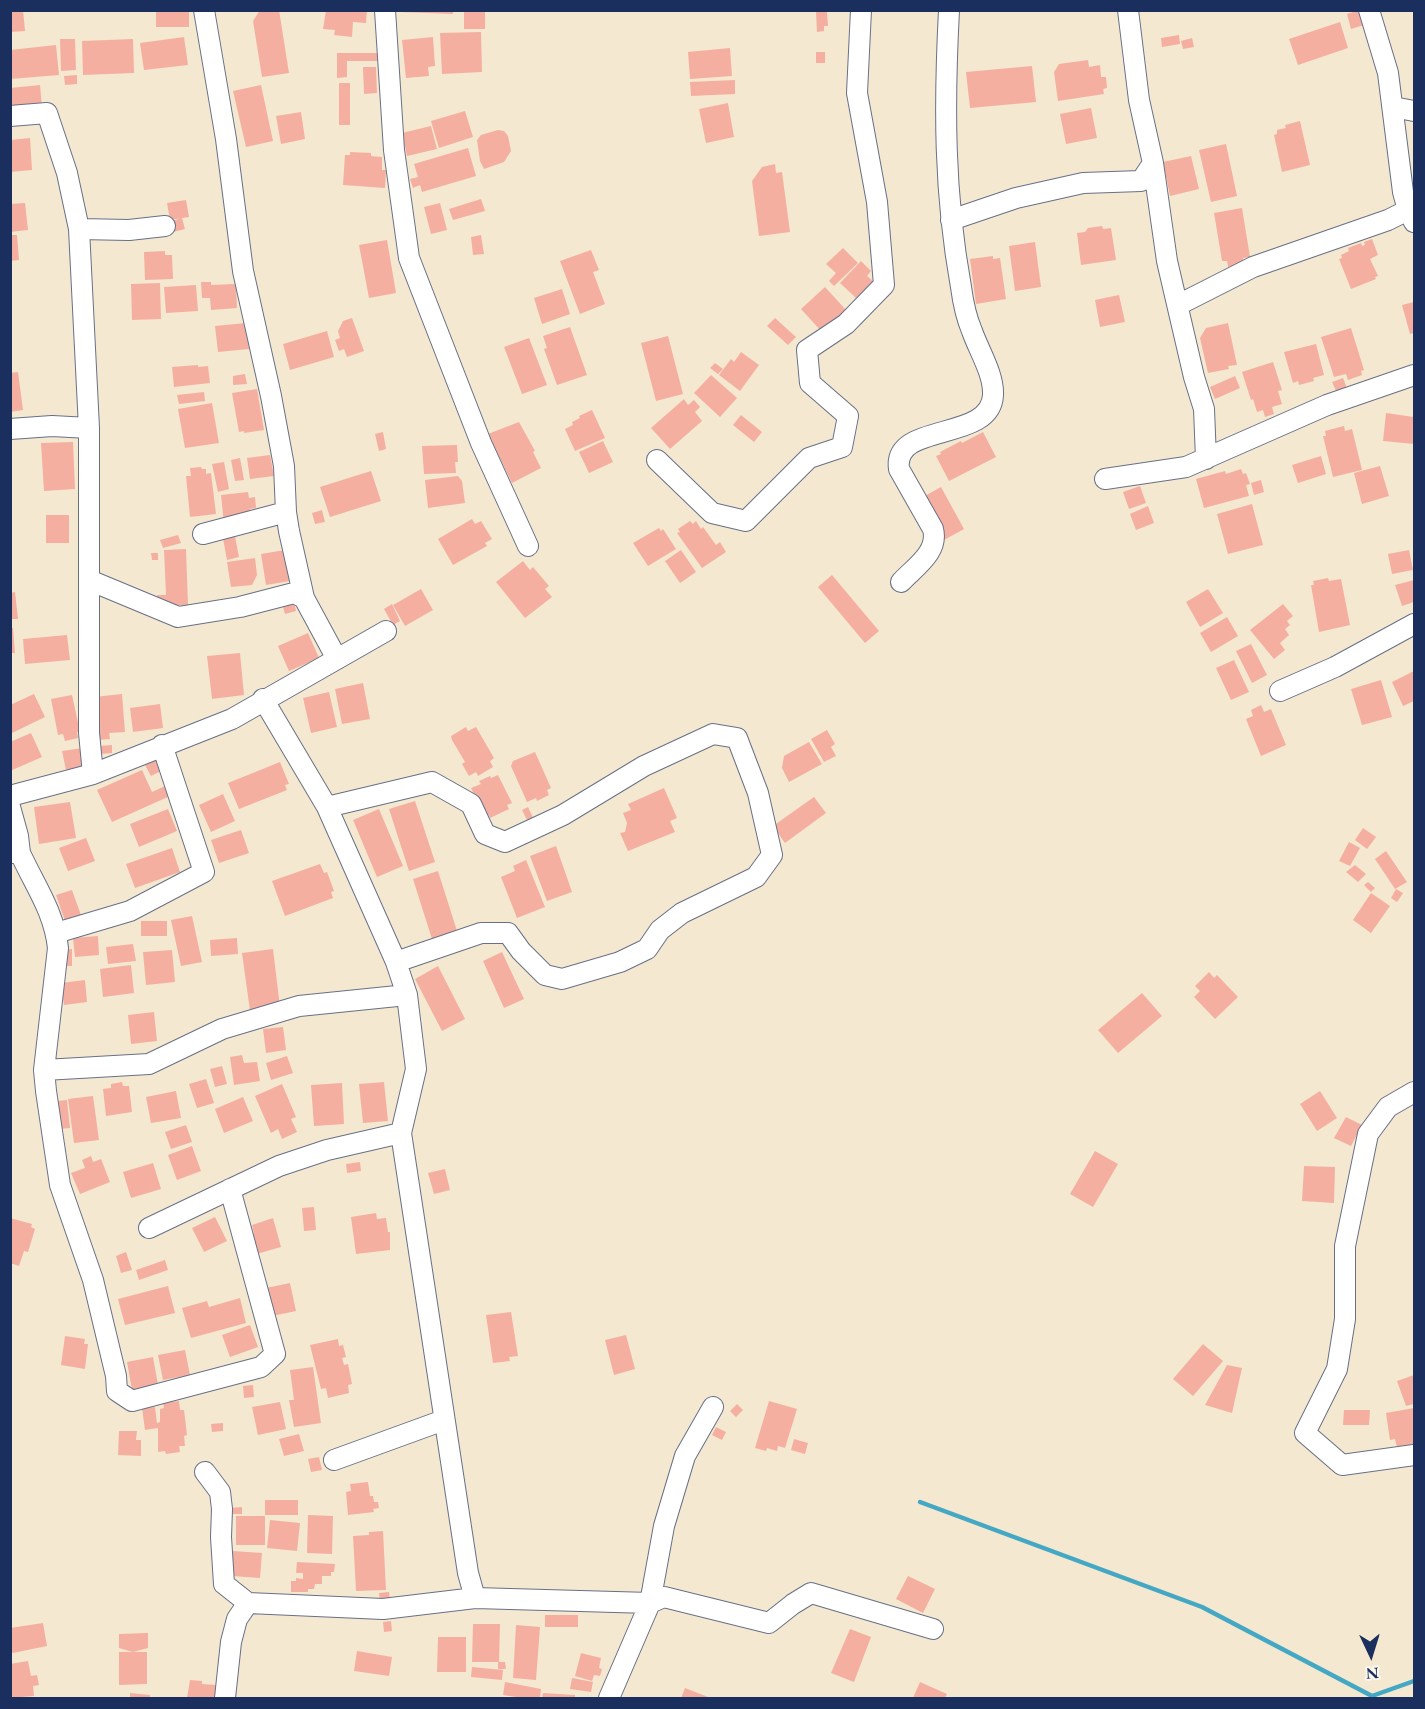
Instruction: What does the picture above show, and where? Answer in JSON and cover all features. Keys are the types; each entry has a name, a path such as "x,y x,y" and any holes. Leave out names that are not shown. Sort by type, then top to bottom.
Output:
{"street":[{"path":"204,10 226,139 243,271 284,466 286,512 304,598 337,659"},
{"path":"385,10 394,150 409,258 481,443 528,546"},
{"path":"657,460 712,513 747,521 809,458 842,447 848,416 810,383 807,350 846,324 884,285 877,202 857,93 861,10"},
{"path":"901,582 932,550 935,537 933,529 899,469 898,461 901,452 920,439 968,426 984,416 992,404 994,393 970,328 964,304 951,220 947,177 945,97 949,10"},
{"path":"1128,10 1139,100 1153,163 1167,261 1194,377 1204,409 1206,459"},
{"path":"1178,305 1253,267 1388,220 1411,216 1403,192 1388,73 1369,10"},
{"path":"1393,107 1414,111"},
{"path":"10,116 47,113 67,173 79,229 90,428 89,733 93,774"},
{"path":"951,220 1016,198 1083,183 1141,182 1153,163"},
{"path":"79,229 129,230 165,226"},
{"path":"1105,479 1186,467 1327,405 1414,375"},
{"path":"10,429 51,426 90,428"},
{"path":"203,534 286,512"},
{"path":"89,580 178,617 240,607 294,592 304,598"},
{"path":"1280,691 1335,667 1414,624"},
{"path":"10,796 93,774 232,719 263,699 386,631"},
{"path":"263,699 327,807 396,962 407,995 416,1069 401,1133 468,1573 475,1598"},
{"path":"327,807 432,782 471,804 485,834 505,842 563,815 644,766 713,734 737,738 758,793 772,855 756,877 682,913 660,930 647,949 620,962 562,979 545,975 508,933 481,933 396,962"},
{"path":"56,933 130,911 204,872 162,745"},
{"path":"10,807 18,836 15,854 48,907 58,948 44,1070 60,1185 93,1280 116,1376 117,1391 132,1401 261,1366 275,1354 230,1189"},
{"path":"44,1070 149,1064 222,1029 299,1006 407,995"},
{"path":"1414,1092 1388,1107 1368,1134 1345,1246 1346,1319 1337,1369 1305,1432 1342,1465 1414,1455"},
{"path":"149,1228 279,1166 327,1150 401,1133"},
{"path":"609,1698 650,1603 664,1526 685,1456 713,1407"},
{"path":"334,1460 444,1420"},
{"path":"205,1472 220,1492 224,1584 248,1603 383,1609 475,1598 650,1603 664,1596 769,1623 811,1593 933,1629"},
{"path":"225,1698 231,1642 237,1619 248,1603"}],"building":[{"path":"10,10 23,10 25,31 10,32"},
{"path":"156,10 189,10 189,27 156,27"},
{"path":"260,10 279,10 289,73 262,77 253,21"},
{"path":"326,10 367,10 366,23 353,22 352,37 334,35 335,30 323,29"},
{"path":"400,10 453,10 453,14 400,12"},
{"path":"464,10 485,10 485,29 464,29"},
{"path":"1359,10 1364,25 1351,29 1347,14"},
{"path":"816,12 827,12 828,26 824,26 824,31 817,32"},
{"path":"1340,22 1348,48 1298,65 1289,39"},
{"path":"481,32 482,72 442,74 440,33"},
{"path":"1179,35 1180,44 1162,47 1161,38"},
{"path":"184,37 188,65 144,70 140,43"},
{"path":"433,37 435,66 428,67 429,76 406,78 402,40"},
{"path":"1192,38 1194,47 1183,49 1181,41"},
{"path":"60,39 75,39 76,70 61,71"},
{"path":"133,39 134,73 83,75 82,41"},
{"path":"56,45 59,75 10,79 10,50"},
{"path":"730,48 732,76 690,79 688,52"},
{"path":"816,52 825,52 825,63 816,63"},
{"path":"337,53 378,53 378,61 347,61 347,77 337,78"},
{"path":"1088,60 1089,67 1100,65 1101,77 1106,77 1107,88 1103,89 1104,94 1058,101 1054,72 1059,64"},
{"path":"1032,66 1036,102 970,108 966,72"},
{"path":"363,67 376,67 377,93 364,94"},
{"path":"77,75 77,84 65,85 64,76"},
{"path":"735,80 735,94 691,96 690,82"},
{"path":"339,83 350,83 350,125 339,125"},
{"path":"40,85 42,107 10,110 10,88"},
{"path":"261,85 273,141 246,147 233,91"},
{"path":"728,103 734,137 706,143 699,109"},
{"path":"1091,108 1097,138 1066,144 1060,114"},
{"path":"465,111 473,137 439,148 431,121"},
{"path":"301,112 305,139 281,144 276,116"},
{"path":"1300,121 1310,165 1282,172 1274,135 1277,134 1277,130 1286,128 1285,125"},
{"path":"431,126 437,149 407,156 402,133"},
{"path":"498,130 504,131 508,136 511,151 504,162 484,169 480,161 477,140 481,135"},
{"path":"30,138 32,170 10,172 10,140"},
{"path":"1226,144 1237,196 1211,202 1199,150"},
{"path":"468,148 476,176 422,192 420,185 413,188 410,179 418,177 414,164"},
{"path":"350,152 371,153 371,156 382,157 382,170 386,170 385,188 343,185 345,155 350,155"},
{"path":"1191,156 1199,189 1170,196 1163,162"},
{"path":"775,164 776,173 782,172 790,232 759,236 752,181 762,167"},
{"path":"481,199 485,211 453,220 449,209"},
{"path":"186,200 189,217 170,220 167,203"},
{"path":"25,203 28,230 10,232 10,204"},
{"path":"440,203 447,230 431,234 424,207"},
{"path":"1242,208 1250,257 1243,258 1244,264 1228,267 1227,261 1222,261 1214,213"},
{"path":"182,218 185,229 173,232 171,221"},
{"path":"1102,226 1103,229 1111,228 1116,260 1081,265 1077,233 1085,232 1088,228"},
{"path":"10,235 17,235 19,260 10,261"},
{"path":"481,235 484,254 473,255 471,237"},
{"path":"1372,239 1378,255 1370,259 1378,276 1375,277 1376,279 1351,289 1339,259 1342,258 1341,255 1349,251 1348,248 1361,243 1362,246 1365,245 1364,242"},
{"path":"387,240 396,293 369,298 359,245"},
{"path":"1035,242 1041,287 1015,291 1009,246"},
{"path":"843,248 858,263 834,286 829,281 836,273 826,264"},
{"path":"591,250 599,270 593,272 605,304 580,314 560,261"},
{"path":"165,251 165,255 172,255 173,279 145,280 144,252"},
{"path":"993,256 993,259 1000,258 1006,299 976,304 970,259"},
{"path":"861,261 871,271 867,276 873,281 865,289 870,295 865,300 859,295 856,298 840,283"},
{"path":"201,282 211,282 211,285 236,284 237,308 211,310 210,298 202,298"},
{"path":"160,283 161,319 132,320 131,284"},
{"path":"196,285 198,311 166,313 164,287"},
{"path":"825,287 846,310 822,332 801,309"},
{"path":"562,289 570,314 542,324 534,298"},
{"path":"1119,295 1125,322 1100,327 1095,300"},
{"path":"1414,302 1414,333 1410,334 1402,305"},
{"path":"352,318 364,351 347,357 344,349 339,351 335,340 340,338 338,331 343,321"},
{"path":"775,318 796,337 788,345 767,326"},
{"path":"246,323 249,349 218,352 215,326"},
{"path":"1228,323 1237,365 1208,373 1200,338 1206,328"},
{"path":"570,327 587,375 557,385 544,349 547,348 543,336"},
{"path":"1351,328 1364,370 1361,371 1362,375 1348,380 1346,374 1334,377 1321,337"},
{"path":"327,331 334,357 290,370 283,344"},
{"path":"668,336 683,394 656,401 641,343"},
{"path":"529,338 547,385 522,394 504,347"},
{"path":"1316,344 1324,375 1313,378 1314,381 1299,385 1298,381 1293,383 1284,352"},
{"path":"741,352 759,365 740,391 719,375 731,359 734,362"},
{"path":"1273,362 1282,390 1278,391 1282,404 1272,407 1274,414 1265,417 1263,410 1257,412 1242,372"},
{"path":"715,363 723,369 718,374 710,368"},
{"path":"198,365 198,367 208,366 210,383 174,387 172,367"},
{"path":"18,372 23,410 10,412 10,373"},
{"path":"245,374 247,384 233,385 233,376"},
{"path":"711,375 737,398 720,417 694,393"},
{"path":"1235,376 1240,388 1215,399 1210,387"},
{"path":"1343,378 1348,391 1338,395 1332,382"},
{"path":"257,389 264,430 239,432 232,393"},
{"path":"204,392 205,401 179,404 177,395"},
{"path":"684,399 688,405 694,400 700,407 695,412 702,421 670,449 651,428"},
{"path":"212,403 219,443 185,448 178,409"},
{"path":"592,410 605,438 575,451 565,429 573,425 572,422 580,418 579,416"},
{"path":"1386,413 1414,417 1414,444 1383,441"},
{"path":"741,415 762,432 754,442 733,425"},
{"path":"519,422 535,451 533,452 541,468 512,483 488,434"},
{"path":"1344,426 1345,431 1352,429 1362,470 1333,477 1323,436 1326,436 1325,431"},
{"path":"383,432 386,449 379,451 375,434"},
{"path":"983,432 996,457 949,481 936,456 961,441 962,443"},
{"path":"603,441 613,462 589,473 579,452"},
{"path":"73,442 75,489 44,491 41,443"},
{"path":"457,445 456,473 424,474 422,446"},
{"path":"270,455 274,476 250,479 247,458"},
{"path":"1321,456 1326,474 1298,483 1292,465"},
{"path":"240,458 244,480 235,481 231,460"},
{"path":"224,462 229,489 218,492 212,464"},
{"path":"1380,466 1389,496 1362,504 1354,473"},
{"path":"190,468 206,469 206,474 211,473 216,514 190,517 186,476 191,476"},
{"path":"1241,469 1243,474 1246,473 1250,484 1246,485 1249,496 1204,508 1196,479"},
{"path":"371,471 381,501 330,517 320,487"},
{"path":"458,476 462,481 465,503 428,508 425,480"},
{"path":"1261,480 1264,492 1254,495 1251,483"},
{"path":"1140,486 1146,503 1129,509 1123,492"},
{"path":"941,487 964,529 944,540 921,498"},
{"path":"248,492 249,498 255,497 256,508 250,509 252,520 224,524 221,495"},
{"path":"1252,504 1263,545 1228,554 1217,514"},
{"path":"1148,506 1154,523 1136,530 1130,514"},
{"path":"322,510 325,522 315,524 312,513"},
{"path":"46,515 69,515 69,543 46,543"},
{"path":"472,519 475,524 481,521 492,539 485,543 487,546 453,565 438,539"},
{"path":"690,521 693,524 696,521 701,529 703,527 716,545 720,542 726,552 702,568 677,533 680,532 678,529"},
{"path":"659,528 661,531 663,529 676,549 648,566 633,543"},
{"path":"234,531 239,557 227,560 222,533"},
{"path":"178,535 181,543 163,548 160,540"},
{"path":"186,549 188,605 158,606 157,595 166,595 164,550"},
{"path":"285,550 293,579 266,585 261,554"},
{"path":"681,550 696,572 680,583 665,561"},
{"path":"1409,550 1413,570 1392,574 1388,554"},
{"path":"151,553 158,553 158,560 152,560"},
{"path":"255,558 257,575 252,585 231,587 227,562"},
{"path":"523,561 530,570 533,567 549,586 545,589 552,597 525,618 496,582"},
{"path":"832,575 879,631 865,643 818,587"},
{"path":"1328,578 1329,581 1341,579 1350,625 1319,632 1311,585 1314,585 1313,581"},
{"path":"1414,580 1414,602 1402,606 1395,585"},
{"path":"421,589 433,610 405,626 393,605"},
{"path":"1208,589 1223,613 1200,627 1186,602"},
{"path":"15,592 18,619 10,619 10,593"},
{"path":"293,597 296,611 285,614 281,600"},
{"path":"392,604 400,621 393,625 384,609"},
{"path":"1283,604 1293,616 1287,621 1290,625 1285,629 1289,635 1280,643 1285,650 1274,659 1250,630"},
{"path":"1227,617 1238,636 1211,652 1200,633"},
{"path":"10,628 13,628 15,653 10,653"},
{"path":"308,633 319,658 289,671 278,646"},
{"path":"67,635 70,660 25,664 23,639"},
{"path":"1251,644 1267,675 1252,683 1236,651"},
{"path":"240,653 244,695 212,699 207,656"},
{"path":"1234,660 1249,692 1231,700 1216,668"},
{"path":"1414,671 1414,701 1403,706 1392,682"},
{"path":"1381,680 1392,717 1362,725 1351,689"},
{"path":"363,683 370,719 342,724 335,689"},
{"path":"329,692 337,727 311,733 303,698"},
{"path":"34,694 45,717 10,734 10,705"},
{"path":"122,694 125,732 109,733 110,739 98,740 94,697"},
{"path":"72,695 80,732 77,732 78,738 65,741 63,734 58,735 51,699"},
{"path":"160,704 163,728 133,732 130,708"},
{"path":"1261,705 1264,712 1271,709 1286,745 1261,756 1246,719 1253,716 1251,710"},
{"path":"466,727 468,731 476,727 494,758 490,761 493,767 478,776 476,772 469,776 462,764 465,762 451,736"},
{"path":"827,730 835,744 831,747 836,756 824,762 811,739"},
{"path":"31,733 42,757 10,771 10,742"},
{"path":"809,742 822,764 789,782 782,768 784,756"},
{"path":"112,745 112,753 100,754 99,746"},
{"path":"83,748 86,766 66,770 62,751"},
{"path":"535,752 551,788 547,790 549,795 537,801 536,798 527,802 511,766 513,761"},
{"path":"161,757 167,768 151,776 145,765"},
{"path":"280,762 289,784 285,785 287,790 239,809 228,783"},
{"path":"142,770 152,792 165,786 170,796 112,822 97,790"},
{"path":"498,775 512,803 507,805 509,809 490,818 489,815 485,816 471,788 481,784 479,781"},
{"path":"664,788 677,818 670,821 675,832 628,851 620,833 625,832 627,823 623,813 631,810 628,804"},
{"path":"223,794 235,821 211,832 199,805"},
{"path":"814,797 826,813 785,843 773,826"},
{"path":"415,801 435,862 409,871 389,809"},
{"path":"70,802 76,838 39,844 34,807"},
{"path":"528,807 535,822 529,824 522,810"},
{"path":"168,809 177,831 139,847 130,824"},
{"path":"379,809 403,866 377,877 353,820"},
{"path":"1363,828 1376,837 1367,849 1355,840"},
{"path":"241,830 249,853 219,863 211,840"},
{"path":"86,838 95,861 68,871 59,848"},
{"path":"1349,842 1360,848 1350,866 1339,861"},
{"path":"556,846 572,892 547,901 530,856"},
{"path":"172,848 180,872 135,888 126,864"},
{"path":"1386,851 1407,882 1395,889 1375,859"},
{"path":"526,860 545,907 517,918 501,877 515,871 513,866"},
{"path":"320,864 324,873 327,872 334,891 331,892 333,898 285,916 272,881"},
{"path":"1355,865 1366,874 1358,882 1346,872"},
{"path":"438,871 457,931 432,939 413,879"},
{"path":"1368,882 1375,888 1371,892 1364,885"},
{"path":"1396,889 1403,893 1397,902 1391,898"},
{"path":"72,890 82,918 66,924 56,895"},
{"path":"1371,893 1390,906 1371,933 1353,920"},
{"path":"192,916 202,962 181,966 171,920"},
{"path":"141,921 167,921 167,936 141,936"},
{"path":"98,936 99,955 75,957 73,938"},
{"path":"237,938 238,954 211,956 210,940"},
{"path":"133,944 136,961 108,964 106,947"},
{"path":"72,949 72,966 60,966 59,950"},
{"path":"273,949 280,1007 250,1011 242,953"},
{"path":"172,950 175,982 146,985 143,952"},
{"path":"502,952 524,999 504,1008 483,961"},
{"path":"131,965 134,993 103,997 100,969"},
{"path":"438,966 465,1019 442,1031 415,979"},
{"path":"1209,972 1214,978 1217,975 1238,997 1215,1019 1194,997 1200,991 1195,986"},
{"path":"85,980 87,1002 64,1005 61,983"},
{"path":"1142,993 1162,1016 1118,1053 1098,1030"},
{"path":"154,1012 157,1041 131,1044 128,1015"},
{"path":"283,1027 286,1050 266,1053 263,1029"},
{"path":"242,1055 244,1063 257,1062 260,1081 234,1085 230,1057"},
{"path":"287,1056 293,1073 271,1080 266,1063"},
{"path":"222,1066 227,1084 215,1087 210,1069"},
{"path":"206,1079 214,1103 197,1108 189,1084"},
{"path":"122,1082 123,1086 129,1086 132,1112 106,1116 103,1089 111,1088 111,1084"},
{"path":"384,1082 388,1121 363,1123 359,1084"},
{"path":"342,1083 344,1124 314,1126 311,1085"},
{"path":"282,1084 296,1117 291,1119 297,1132 282,1139 278,1129 271,1133 255,1096"},
{"path":"176,1091 181,1118 151,1123 146,1097"},
{"path":"1320,1091 1337,1118 1317,1131 1300,1104"},
{"path":"93,1096 99,1140 74,1143 68,1099"},
{"path":"243,1097 253,1121 224,1133 215,1109"},
{"path":"67,1100 70,1128 59,1129 57,1101"},
{"path":"1346,1117 1362,1125 1351,1146 1334,1138"},
{"path":"186,1125 192,1142 171,1149 165,1132"},
{"path":"192,1146 201,1171 177,1180 168,1155"},
{"path":"1095,1151 1118,1164 1093,1207 1070,1194"},
{"path":"91,1156 93,1162 101,1159 110,1182 80,1194 71,1173 85,1168 82,1160"},
{"path":"360,1162 361,1171 347,1173 346,1164"},
{"path":"153,1163 161,1189 131,1198 123,1172"},
{"path":"1304,1166 1335,1167 1334,1203 1302,1201"},
{"path":"445,1169 450,1190 434,1194 428,1173"},
{"path":"314,1207 316,1230 304,1231 302,1208"},
{"path":"376,1213 377,1219 386,1218 388,1232 390,1232 390,1250 356,1254 351,1217"},
{"path":"215,1217 227,1241 204,1252 192,1228"},
{"path":"10,1218 32,1224 31,1227 35,1229 28,1252 24,1251 19,1266 10,1263"},
{"path":"273,1218 281,1247 253,1255 248,1236 254,1234 252,1225"},
{"path":"126,1252 132,1270 121,1273 116,1256"},
{"path":"165,1260 168,1270 139,1280 136,1270"},
{"path":"290,1283 296,1311 272,1316 266,1288"},
{"path":"168,1286 175,1313 125,1325 118,1299"},
{"path":"240,1298 246,1323 191,1338 182,1308 207,1301 209,1307"},
{"path":"511,1312 518,1356 509,1357 510,1361 493,1363 486,1315"},
{"path":"250,1325 258,1347 230,1357 222,1335"},
{"path":"626,1335 635,1369 614,1375 605,1340"},
{"path":"65,1336 85,1339 84,1344 88,1344 85,1369 61,1365"},
{"path":"338,1339 339,1346 343,1345 346,1357 342,1358 344,1365 348,1364 352,1384 348,1385 349,1393 328,1398 326,1388 321,1389 310,1345"},
{"path":"1203,1344 1223,1361 1193,1396 1173,1379"},
{"path":"185,1350 190,1375 163,1380 158,1355"},
{"path":"153,1357 158,1385 132,1390 127,1362"},
{"path":"1227,1365 1242,1368 1232,1413 1205,1405"},
{"path":"313,1367 321,1423 294,1427 289,1400 294,1400 290,1370"},
{"path":"1414,1375 1414,1404 1406,1406 1397,1381"},
{"path":"253,1385 254,1397 244,1398 243,1386"},
{"path":"179,1401 180,1410 184,1410 187,1435 184,1436 185,1446 179,1446 180,1452 166,1454 165,1451 158,1452 158,1428 145,1430 142,1408 155,1407 157,1423 160,1422 160,1409 164,1408 163,1403"},
{"path":"769,1401 797,1409 785,1448 778,1446 777,1451 755,1448"},
{"path":"280,1402 286,1429 258,1435 252,1407"},
{"path":"737,1404 743,1410 736,1417 730,1411"},
{"path":"1414,1408 1414,1444 1397,1447 1395,1439 1390,1440 1386,1413"},
{"path":"1344,1410 1370,1410 1369,1425 1343,1425"},
{"path":"223,1423 223,1431 212,1432 211,1424"},
{"path":"716,1427 726,1432 722,1440 712,1435"},
{"path":"119,1431 137,1431 136,1440 141,1440 141,1456 118,1455"},
{"path":"299,1434 304,1451 284,1456 279,1439"},
{"path":"794,1439 808,1443 805,1454 791,1450"},
{"path":"319,1457 322,1470 311,1472 308,1459"},
{"path":"368,1482 370,1496 373,1496 374,1502 378,1502 379,1508 373,1509 374,1512 348,1515 346,1492 351,1491 350,1484"},
{"path":"265,1500 298,1500 298,1515 265,1515"},
{"path":"242,1507 242,1514 231,1514 230,1508"},
{"path":"308,1515 333,1516 332,1554 307,1553"},
{"path":"236,1516 265,1516 265,1545 236,1545"},
{"path":"270,1520 300,1523 297,1551 267,1548"},
{"path":"383,1531 386,1590 356,1591 353,1536"},
{"path":"233,1551 262,1553 260,1578 232,1576"},
{"path":"297,1562 335,1564 334,1572 331,1572 331,1576 322,1576 322,1584 315,1584 314,1589 308,1589 308,1592 291,1592 291,1581 296,1581 296,1578 303,1579 303,1573 296,1573"},
{"path":"908,1576 935,1589 923,1613 896,1599"},
{"path":"389,1592 390,1601 380,1602 379,1593"},
{"path":"545,1615 578,1615 578,1627 545,1627"},
{"path":"391,1621 392,1631 384,1632 383,1622"},
{"path":"43,1623 47,1646 13,1653 10,1651 10,1628"},
{"path":"473,1624 500,1624 499,1662 472,1662"},
{"path":"516,1625 540,1627 536,1680 513,1678"},
{"path":"850,1629 871,1637 854,1682 831,1673"},
{"path":"148,1633 148,1648 133,1652 119,1648 119,1634"},
{"path":"438,1637 466,1637 466,1672 437,1672"},
{"path":"357,1651 392,1657 389,1676 354,1671"},
{"path":"119,1652 147,1652 147,1684 119,1685"},
{"path":"581,1653 601,1658 600,1676 594,1675 592,1681 575,1676"},
{"path":"28,1661 31,1676 37,1675 39,1685 33,1686 34,1696 10,1698 10,1664"},
{"path":"498,1662 505,1662 506,1669 498,1669"},
{"path":"472,1667 503,1670 502,1680 471,1677"},
{"path":"572,1678 593,1682 591,1692 570,1689"},
{"path":"190,1680 216,1685 215,1698 187,1698"},
{"path":"505,1682 541,1689 540,1698 503,1695"},
{"path":"920,1682 947,1694 945,1698 913,1698"},
{"path":"685,1688 708,1697 681,1698"},
{"path":"130,1693 150,1695 150,1698 130,1698"},
{"path":"543,1693 575,1695 575,1698 542,1698"}],"waterway":[{"path":"920,1502 1202,1607 1372,1696 1414,1681"}]}
